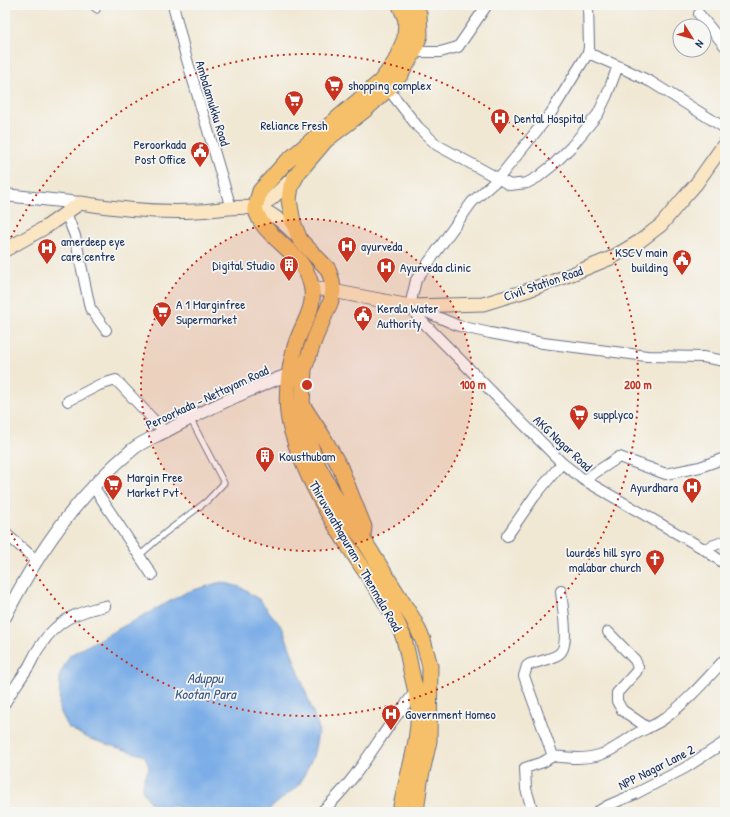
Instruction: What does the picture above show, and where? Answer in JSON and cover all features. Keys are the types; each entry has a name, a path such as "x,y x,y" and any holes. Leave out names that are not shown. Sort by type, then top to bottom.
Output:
{"main road":[{"path":"254,208 271,199 298,173 326,140 360,106 395,62 406,38 406,20 400,5"},
{"path":"254,208 260,192 284,164 325,127 388,89 401,74 414,52 420,35 419,14 415,5"},
{"name":"Civil Station Road","path":"312,287 410,306 483,304 529,290 611,258 640,241 661,225 696,184 725,143"},
{"path":"298,173 291,186 289,200 293,222 300,240"},
{"path":"5,250 46,227 80,203 123,210 195,212 231,208 254,208 274,215 300,240 329,271 333,291"},
{"name":"Thiruvanathapuram - Thenmala Road","path":"254,208 263,225 306,270 312,287 312,304 294,349 302,405 303,425 318,466 346,516 363,539 413,619 424,640 430,666 423,692"},
{"name":"Thiruvanathapuram - Thenmala Road","path":"333,291 331,301 315,338 288,384 287,399 291,427 303,464 330,518 384,600 403,637 423,692 429,741 400,812"},
{"path":"348,546 363,539"},
{"name":"Thiruvanathapuram - Thenmala Road","path":"414,779 416,812"}],"street":[{"name":"Ambalamukku Road","path":"173,5 185,53 231,208"},
{"path":"414,52 440,52 458,47 487,5"},
{"path":"588,5 588,53 551,113 498,179 472,202 416,280 410,306 459,326 490,334 543,343 647,356 703,357 725,360"},
{"path":"699,14 725,46"},
{"path":"588,53 651,82 725,128"},
{"path":"388,89 418,127 437,145 510,186 527,183 552,165 571,147 598,114 618,66"},
{"path":"5,195 80,203"},
{"path":"66,213 75,236 90,308 106,330"},
{"name":"AKG Nagar Road","path":"410,306 417,316 562,463 584,480 704,549 725,564"},
{"name":"Peroorkada - Nettayam Road","path":"5,617 36,560 59,526 93,486 134,448 190,418 297,371"},
{"path":"68,401 99,385 116,380 165,432"},
{"path":"584,480 619,457 666,474 700,467 722,459"},
{"path":"507,536 534,498 562,463"},
{"path":"93,486 152,575"},
{"path":"5,533 36,560"},
{"path":"704,549 725,541"},
{"path":"553,756 524,676 527,666 530,664 558,655 563,651 565,644 565,621 561,591"},
{"path":"5,703 41,645 54,628 64,621 87,610 105,606"},
{"path":"608,632 635,660 638,667 636,672 617,693 616,701 622,710 648,728"},
{"path":"533,812 526,789 525,768 543,762 553,756 583,758 602,754 660,722 679,707 725,659"},
{"path":"321,812 365,762 390,724 423,692"},
{"name":"NPP Nagar Lane 2","path":"597,812 609,804 635,794 680,771 725,742"}],"lane":[{"path":"90,5 97,10"},
{"path":"139,556 165,533 207,501 224,483 190,418"}],"water":[{"name":"Aduppu Kootan Para","path":"221,582 240,587 260,600 283,629 319,729 313,757 299,785 266,812 178,812 178,806 166,807 152,805 142,790 144,779 149,768 145,756 90,739 69,728 59,709 60,674 70,655 187,592"}],"place":[{"name":"shopping complex","path":"334,102"},
{"name":"Reliance Fresh","path":"294,117"},
{"name":"Dental Hospital","path":"500,135"},
{"name":"Peroorkada Post Office","path":"200,168"},
{"name":"ayurveda","path":"347,263"},
{"name":"amerdeep eye care centre","path":"47,265"},
{"name":"KSCV main building","path":"682,276"},
{"name":"Digital Studio","path":"289,282"},
{"name":"Ayurveda clinic","path":"386,284"},
{"name":"A 1 Marginfree Supermarket","path":"162,328"},
{"name":"Kerala Water Authority","path":"363,332"},
{"name":"supplyco","path":"579,431"},
{"name":"Kousthubam","path":"265,473"},
{"name":"Margin Free Market Pvt","path":"113,501"},
{"name":"Ayurdhara","path":"692,504"},
{"name":"lourdes hill syro malabar church","path":"655,576"},
{"name":"Government Homeo","path":"391,731"}]}
